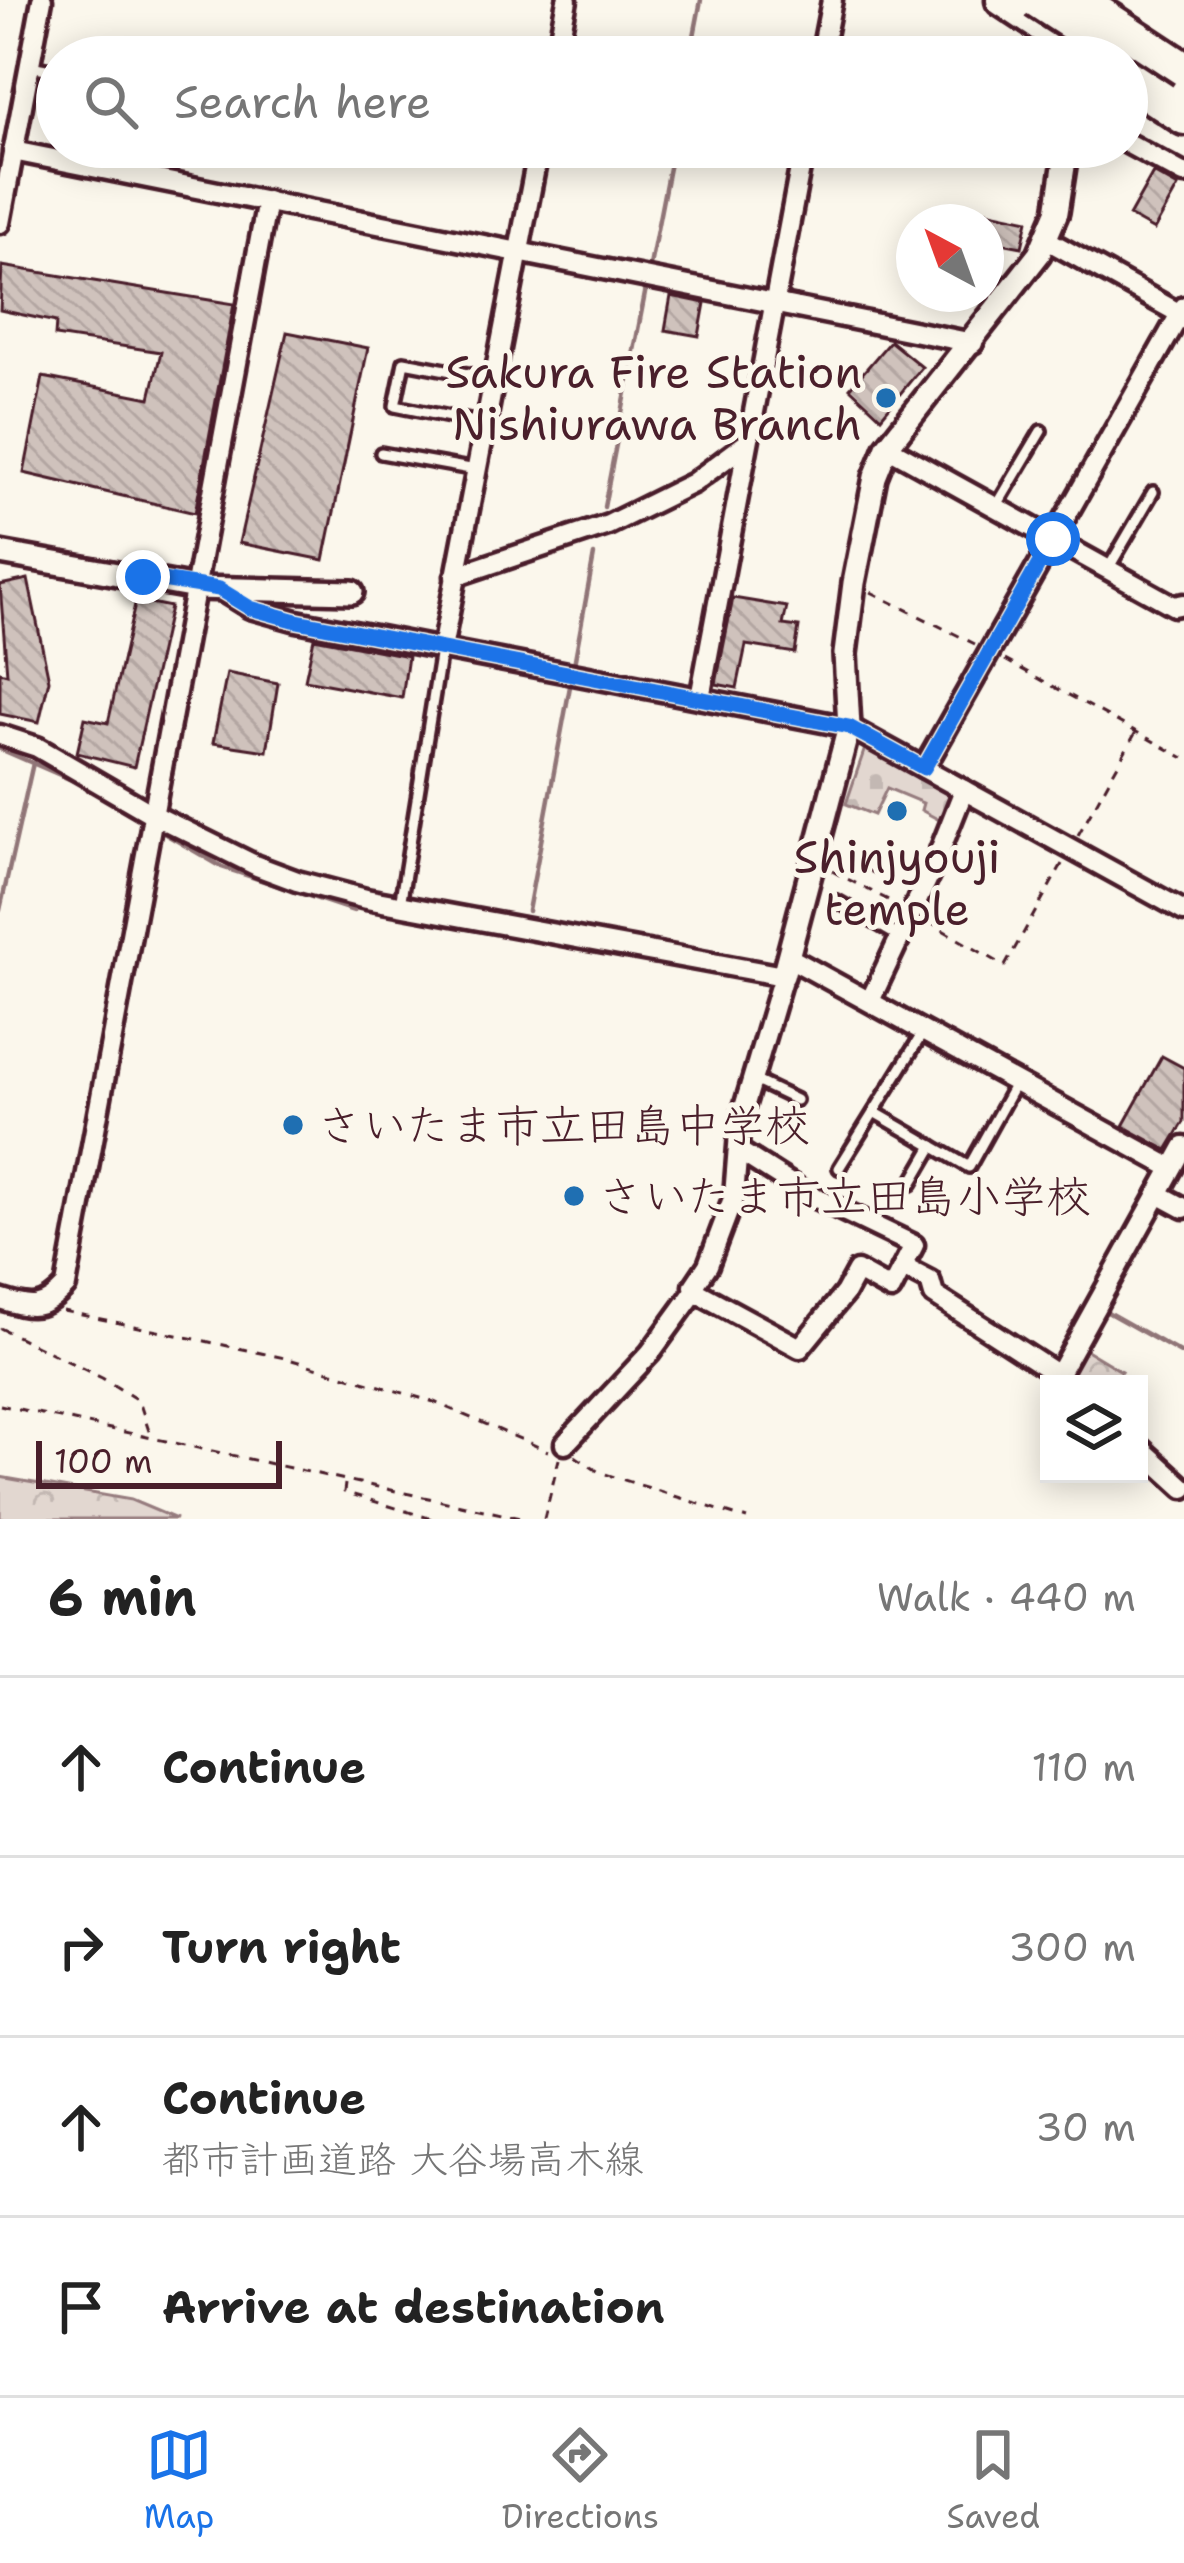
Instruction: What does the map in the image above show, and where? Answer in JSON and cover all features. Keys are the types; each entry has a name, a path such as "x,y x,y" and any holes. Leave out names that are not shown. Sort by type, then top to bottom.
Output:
{"highway":[{"path":"1002,0 1055,36"},
{"path":"1036,0 1092,36"},
{"path":"1079,0 1133,36"},
{"path":"1108,0 1184,50"},
{"path":"1148,46 1184,70"},
{"path":"1148,72 1184,96"},
{"path":"1148,96 1184,119"}],"street":[{"path":"0,223 42,0"},
{"path":"560,36 567,0"},
{"path":"825,36 832,0"},
{"path":"1089,36 1098,0"},
{"path":"13,151 36,156"},
{"path":"1148,154 1184,174"},
{"path":"99,168 973,343"},
{"path":"442,649 535,168"},
{"path":"700,698 800,168"},
{"path":"566,1444 650,1353 695,1291 734,1196 740,1121 849,727 845,653 875,477 887,447 973,343 1047,240 1064,168"},
{"path":"0,1299 29,1309 53,1300 66,1286 154,816 208,588 267,201"},
{"path":"924,768 1182,312 1047,240"},
{"path":"455,576 608,525 693,483 747,443"},
{"path":"887,447 1174,606 1184,604"},
{"path":"0,553 208,588 352,592"},
{"path":"208,588 250,608 297,621 849,727 1184,911"},
{"path":"0,735 38,748 154,816 256,866 297,880 400,905 786,967 870,1001 1172,1168"},
{"path":"870,1001 964,790"},
{"path":"1057,1375 1184,1148"},
{"path":"695,1291 800,1348 857,1271 891,1289 914,1245 802,1191 739,1151"},
{"path":"1158,1194 1184,1208"},
{"path":"903,1267 930,1281 934,1294 1049,1375"},
{"path":"1148,1455 1184,1488"}],"lane":[{"path":"29,66 36,67"},
{"path":"485,424 395,406 404,362 494,379"},
{"path":"996,507 1041,431"},
{"path":"381,453 476,470"},
{"path":"1108,569 1153,492"},
{"path":"400,905 442,649"},
{"path":"874,865 925,886"},
{"path":"837,901 901,937"},
{"path":"839,1168 924,1031"},
{"path":"754,1080 796,1100"},
{"path":"874,1112 969,1167 1016,1082"},
{"path":"911,1184 933,1146"}],"path":[{"path":"812,860 1005,966 1136,732 1184,758"},
{"path":"53,1300 64,1312 285,1358 434,1402 537,1444 559,1459 544,1519"},
{"path":"0,1328 139,1401 152,1439"},
{"path":"0,1405 525,1519"},
{"path":"566,1444 569,1452 599,1472 747,1519"},
{"path":"345,1482 344,1492 433,1519"}],"green space":[{"path":"865,748 948,790 954,796 943,822 921,810 923,803 887,788 874,815 846,804"},
{"path":"1078,1345 1121,1371 1118,1375 1063,1375"},
{"path":"0,1477 131,1500 176,1519 0,1519"}],"building":[{"path":"1153,173 1178,187 1154,230 1129,216"},
{"path":"1004,215 1028,220 1022,247 1004,244"},
{"path":"2,266 234,304 195,513 24,473 43,377 150,398 161,352 55,336 56,322 0,310"},
{"path":"671,296 705,303 699,336 665,330"},
{"path":"287,332 368,348 324,560 239,543"},
{"path":"890,341 922,367 881,417 850,388"},
{"path":"28,579 49,680 39,722 0,714 0,672 7,674 0,585"},
{"path":"733,598 787,607 783,625 799,627 795,653 746,645 737,688 716,684"},
{"path":"136,600 170,607 134,767 77,753 85,718 108,723"},
{"path":"314,638 408,656 402,698 305,680"},
{"path":"227,673 278,683 267,751 213,743"},
{"path":"1162,1056 1184,1068 1184,1122 1167,1150 1123,1126"}],"waterway":[{"path":"694,36 701,0"},
{"path":"649,271 669,168"},
{"path":"604,507 647,283"},
{"path":"573,670 594,555"},
{"path":"528,911 571,681"},
{"path":"0,749 76,782 146,822"},
{"path":"0,910 33,763"},
{"path":"155,828 222,867 354,911"},
{"path":"1102,1309 1184,1355"}],"place":[{"name":"Sakura Fire Station Nishiurawa Branch","path":"886,398"},
{"name":"Shinjyouji temple","path":"897,811"},
{"name":"さいたま市立田島中学校","path":"293,1125"},
{"name":"さいたま市立田島小学校","path":"574,1196"}],"route":[{"path":"143,577 219,589 250,608 297,621 849,727 924,768 1053,539"}]}
